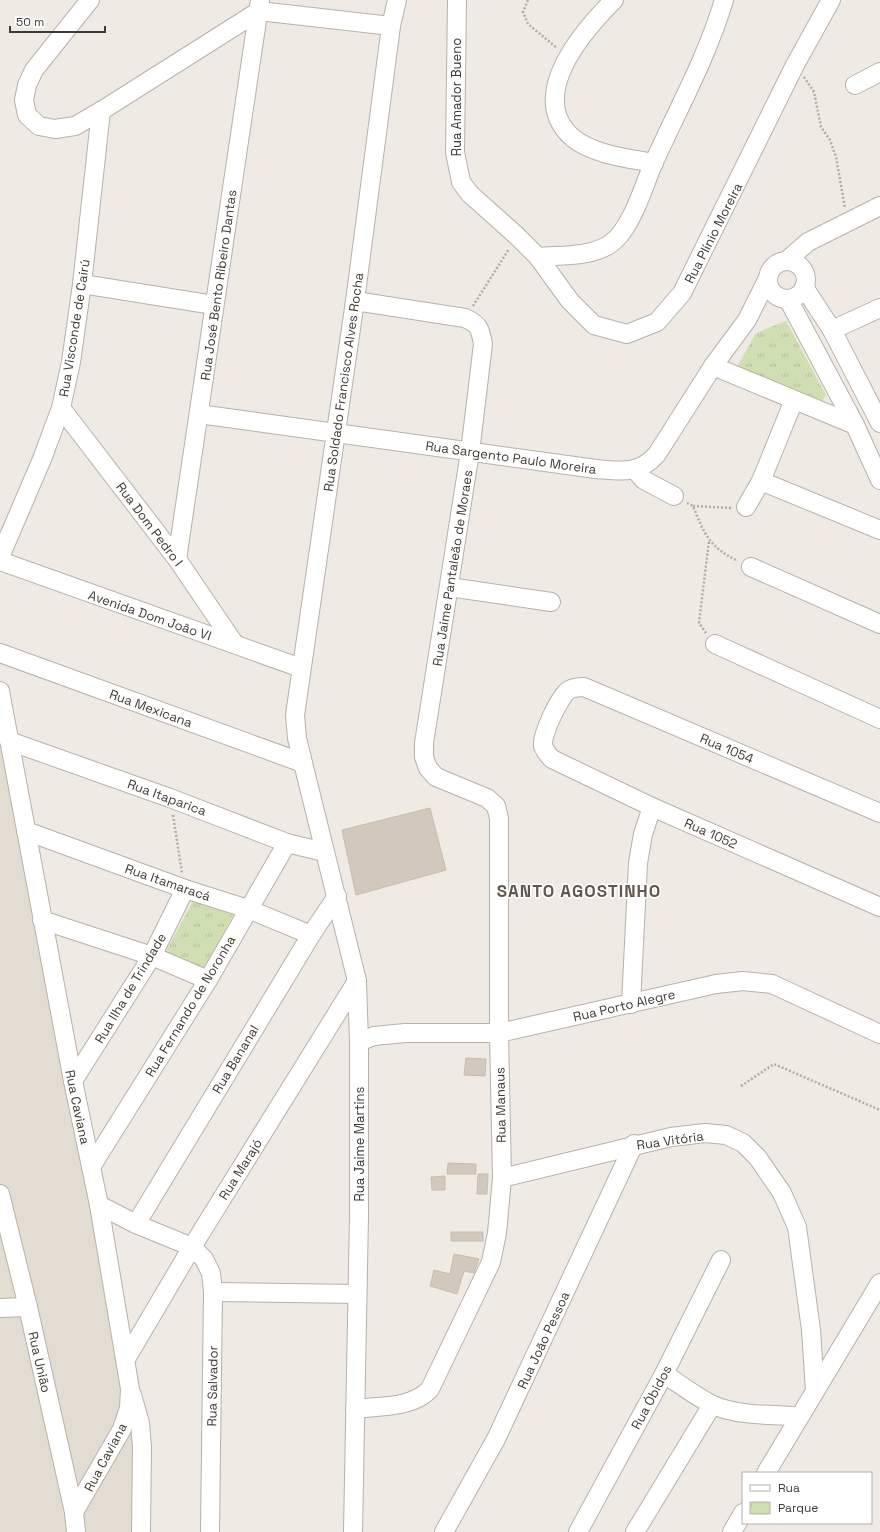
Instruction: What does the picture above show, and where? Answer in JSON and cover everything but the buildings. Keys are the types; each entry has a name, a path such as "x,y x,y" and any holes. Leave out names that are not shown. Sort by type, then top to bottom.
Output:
{"street":[{"path":"90,0 34,70 27,85 24,100 27,115 39,126 55,129 75,126 101,111 259,5 391,26"},
{"name":"Rua Soldado Francisco Alves Rocha","path":"303,763 297,738 294,715 355,301 391,26 397,0"},
{"name":"Rua Amador Bueno","path":"457,0 455,152 461,182 470,194 518,236 538,257"},
{"path":"614,0 582,35 568,57 557,81 556,98 558,118 573,138 599,152 654,163"},
{"path":"538,257 593,252 607,245 622,232 694,78 719,19 724,0"},
{"name":"Rua Plínio Moreira","path":"538,257 570,301 594,325 627,334 657,322 682,293 795,65 831,0"},
{"name":"Rua José Bento Ribeiro Dantas","path":"177,559 259,5"},
{"path":"855,85 880,72"},
{"name":"Rua Visconde de Cairú","path":"0,557 62,408 71,362 82,284 101,111"},
{"path":"793,264 808,242 880,206"},
{"path":"784,298 798,295 804,287 805,276 793,264 776,265 768,278 771,290 784,298 855,425 880,480"},
{"name":"Rua Sargento Paulo Moreira","path":"199,414 596,469 630,471 650,462 657,454 713,366 747,320 768,278"},
{"path":"82,284 214,305"},
{"path":"804,287 832,330 878,413"},
{"name":"Rua Sargento Paulo Moreira","path":"747,320 784,298"},
{"name":"Rua Jaime Pantaleão de Moraes","path":"355,301 465,318 476,323 481,332 483,344 470,452 424,743 424,757 428,768"},
{"path":"832,330 880,308"},
{"path":"713,366 855,425"},
{"path":"746,507 761,481 794,400"},
{"name":"Rua Dom Pedro I","path":"62,408 177,559 234,643"},
{"path":"634,470 644,480 674,496"},
{"path":"761,481 880,530"},
{"name":"Avenida Dom João VI","path":"0,561 80,591 234,643 301,668"},
{"path":"751,567 880,624"},
{"path":"449,587 551,602"},
{"path":"715,644 880,719"},
{"name":"Rua Mexicana","path":"0,653 303,763"},
{"name":"Rua 1052","path":"574,687 567,690 562,697 544,737 543,745 546,753 552,759 652,807 880,907"},
{"name":"Rua 1054","path":"574,687 584,687 880,813"},
{"name":"Rua Caviana","path":"0,692 73,1081 99,1205 130,1389 128,1408 122,1429 74,1512"},
{"name":"Rua Itaparica","path":"9,741 170,798 287,843 324,852"},
{"name":"Rua Jaime Martins","path":"303,763 324,852 337,896 356,981 359,1042 353,1532"},
{"name":"Rua Manaus","path":"355,1410 413,1401 422,1397 430,1389 491,1262 498,1233 502,1178 499,1033 500,831 496,806 486,798 436,777 428,768"},
{"path":"632,1004 638,863 643,834 652,807"},
{"name":"Rua Itamaracá","path":"26,831 185,889 248,909 311,935"},
{"name":"Rua Fernando de Noronha","path":"91,1167 208,980 287,843"},
{"name":"Rua Ilha de Trindade","path":"73,1081 152,956 185,889"},
{"name":"Rua Bananal","path":"136,1224 311,935 337,896"},
{"path":"42,920 152,956 208,980"},
{"name":"Rua Porto Alegre","path":"359,1042 374,1036 393,1034 499,1033 716,984 743,980 772,984 880,1034"},
{"name":"Rua Marajó","path":"126,1359 192,1247 356,981"},
{"name":"Rua Vitória","path":"502,1178 634,1144 671,1137 705,1133 726,1135 743,1143 758,1158 782,1193 797,1227 811,1330 815,1391"},
{"name":"Rua João Pessoa","path":"444,1532 496,1439 634,1144"},
{"name":"Rua União","path":"0,1194 28,1307 74,1512 76,1532"},
{"path":"99,1205 136,1224 192,1247"},
{"name":"Rua Salvador","path":"192,1247 204,1259 211,1273 213,1292 210,1532"},
{"name":"Rua Óbidos","path":"578,1532 664,1374 721,1260"},
{"path":"767,1472 880,1283"},
{"path":"213,1292 357,1294"},
{"path":"0,1308 28,1307"},
{"path":"664,1374 712,1405 740,1412 800,1416"},
{"path":"130,1389 140,1429 141,1532"},
{"path":"635,1532 712,1405"},
{"path":"732,1532 742,1515"}],"path":[{"path":"528,0 523,12 528,24 568,57"},
{"path":"795,65 814,92 821,127 830,140 836,157 847,222"},
{"path":"465,318 518,236"},
{"path":"674,496 693,506 728,509 746,507"},
{"path":"693,506 709,540 721,553 751,567"},
{"path":"709,540 699,623 715,644"},
{"path":"170,798 185,889"},
{"path":"741,1086 774,1064 880,1110"}],"shaded area":[{"path":"0,732 22,860 101,1264 135,1453 135,1532 0,1532"}],"green space":[{"path":"786,321 826,395 819,406 737,367 756,333"},
{"path":"193,901 233,915 205,969 164,955"}],"district":[{"name":"SANTO AGOSTINHO","path":"579,891"}]}
